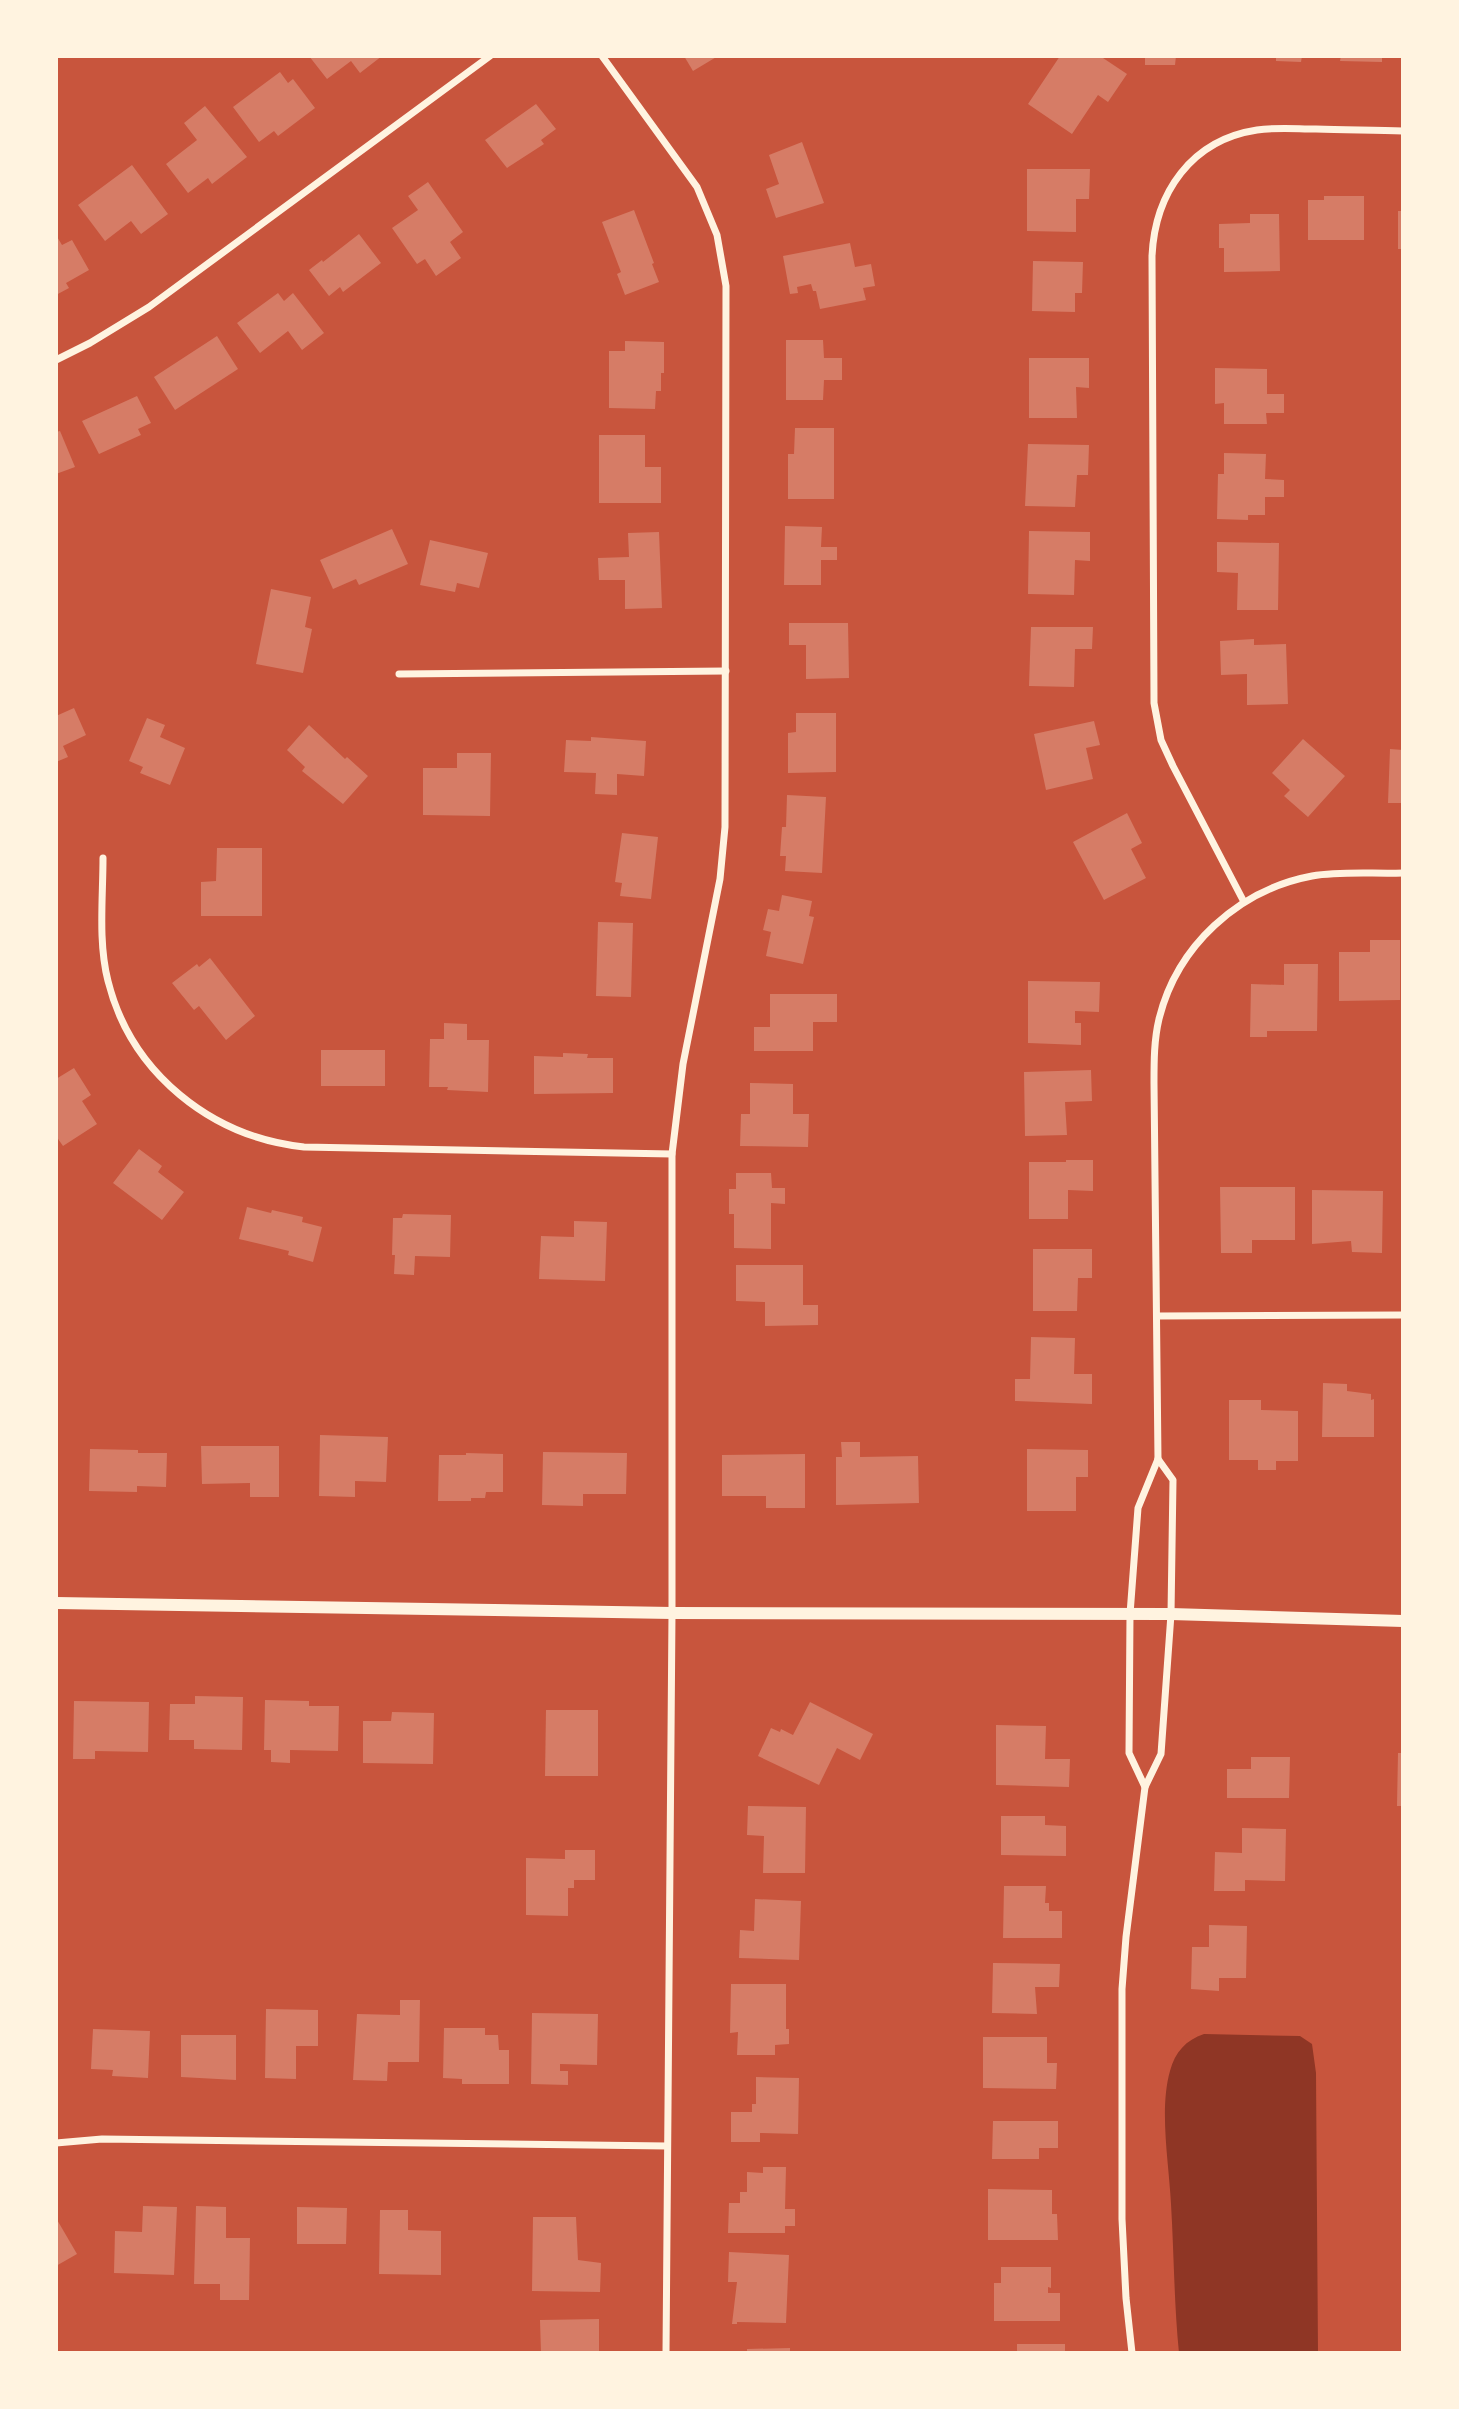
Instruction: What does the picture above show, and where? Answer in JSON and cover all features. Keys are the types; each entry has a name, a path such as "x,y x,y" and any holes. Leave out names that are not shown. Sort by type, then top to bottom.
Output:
{"street":[{"path":"56,360 149,307 490,56"},
{"path":"602,56 697,187 713,223 726,286 725,827 720,879 683,1064 672,1154 672,1613 666,2353"},
{"path":"1244,902 1161,740 1154,703 1152,256 1157,216 1161,203 1183,169 1215,144 1254,131 1281,128 1403,131"},
{"path":"399,674 726,671"},
{"path":"103,858 103,941 107,980 115,1005 139,1051 155,1072 194,1107 229,1127 266,1141 304,1147 672,1154"},
{"path":"1145,1787 1129,1753 1130,1614 1138,1508 1158,1459 1154,1083 1155,1043 1160,1017 1173,979 1186,957 1212,926 1244,902 1272,888 1312,876 1403,873"},
{"path":"1158,1316 1403,1315"},
{"path":"1132,2353 1122,2219 1121,2042 1126,1937 1145,1787 1161,1754 1171,1614 1173,1480 1158,1459"},
{"path":"56,1603 672,1613 1171,1614 1403,1621"},
{"path":"56,2143 103,2139 667,2147"}],"shaded area":[{"path":"1204,2034 1300,2036 1312,2044 1316,2073 1318,2353 1179,2353 1165,2102 1175,2058 1187,2043"}],"building":[{"path":"309,56 382,56 360,73 351,61 327,79"},
{"path":"684,56 718,56 693,71"},
{"path":"1060,56 1100,56 1127,74 1108,102 1098,95 1072,134 1028,104"},
{"path":"1145,56 1176,56 1175,65 1145,65"},
{"path":"1276,56 1302,56 1301,62 1276,61"},
{"path":"1341,56 1382,56 1382,62 1340,61"},
{"path":"280,72 288,83 293,79 315,108 278,136 274,131 259,142 233,107"},
{"path":"536,104 556,129 541,140 544,144 507,168 485,140"},
{"path":"205,106 247,157 212,184 208,178 188,193 166,164 197,140 184,123"},
{"path":"802,142 824,203 776,218 766,189 779,184 769,155"},
{"path":"132,165 168,214 141,234 131,221 105,241 78,205"},
{"path":"1027,169 1090,169 1089,199 1076,199 1076,232 1027,231"},
{"path":"428,182 463,232 450,242 461,258 436,276 425,259 417,264 392,228 418,210 408,196"},
{"path":"1324,196 1364,196 1364,240 1308,240 1308,200 1324,200"},
{"path":"634,210 659,282 625,295 617,274 621,272 602,222"},
{"path":"1398,211 1403,211 1403,249 1398,249"},
{"path":"1250,214 1279,214 1280,271 1224,272 1224,248 1219,248 1219,224 1250,223"},
{"path":"359,234 381,263 343,292 340,287 329,296 309,270"},
{"path":"56,235 62,245 72,240 89,270 66,283 69,288 56,295"},
{"path":"850,243 855,267 871,264 875,286 863,288 866,300 820,309 816,291 813,291 811,284 797,287 798,293 790,294 783,256"},
{"path":"1033,261 1083,262 1082,293 1075,293 1075,312 1032,311"},
{"path":"278,293 284,301 293,293 324,333 302,350 288,331 260,353 237,323"},
{"path":"217,336 238,369 175,410 154,377"},
{"path":"786,340 823,340 824,358 842,358 842,380 824,380 823,400 786,400"},
{"path":"625,341 664,342 664,373 661,373 661,391 656,391 655,409 609,408 609,351 625,351"},
{"path":"1029,358 1089,358 1089,388 1076,387 1077,418 1029,418"},
{"path":"1215,368 1267,369 1267,394 1284,394 1284,413 1266,413 1267,424 1224,424 1224,403 1215,404"},
{"path":"137,396 151,423 138,429 141,435 99,454 82,421"},
{"path":"795,428 834,428 834,499 788,499 788,454 794,454"},
{"path":"60,431 75,467 56,474 56,432"},
{"path":"599,435 645,435 645,467 661,467 661,503 599,503"},
{"path":"1028,444 1089,445 1088,475 1077,475 1075,507 1025,506"},
{"path":"1224,453 1266,454 1265,479 1284,480 1284,497 1265,497 1265,515 1248,515 1248,520 1217,519 1218,474 1224,474"},
{"path":"785,526 822,527 821,547 837,547 837,560 821,560 821,585 784,585"},
{"path":"392,529 408,564 359,585 356,579 333,589 320,560"},
{"path":"1029,531 1090,532 1090,561 1075,560 1074,595 1028,594"},
{"path":"659,532 662,608 625,609 625,580 599,580 598,558 629,557 628,533"},
{"path":"430,540 488,553 479,588 457,583 455,592 420,585"},
{"path":"1217,542 1279,543 1278,610 1237,610 1238,573 1217,572"},
{"path":"271,589 311,597 305,627 312,629 303,673 256,664"},
{"path":"789,623 848,623 849,678 806,679 806,645 789,645"},
{"path":"1031,627 1093,627 1092,649 1075,649 1074,687 1029,686"},
{"path":"1254,639 1254,645 1286,644 1288,704 1247,705 1247,674 1221,675 1220,641"},
{"path":"74,708 86,735 63,746 68,757 56,762 56,716"},
{"path":"796,713 836,713 836,772 788,773 788,733 796,732"},
{"path":"147,718 165,725 160,737 185,748 170,785 140,773 143,767 129,761"},
{"path":"1094,721 1100,745 1086,748 1093,779 1046,790 1034,734"},
{"path":"309,725 345,759 347,757 368,776 343,804 302,771 305,767 287,750"},
{"path":"591,737 646,741 644,776 617,774 617,795 595,794 596,773 564,772 566,740 591,741"},
{"path":"1303,739 1345,776 1308,817 1284,796 1290,790 1272,773"},
{"path":"1390,749 1403,750 1403,803 1388,803"},
{"path":"457,753 491,753 490,816 423,815 423,768 457,768"},
{"path":"787,795 826,797 822,873 785,871 786,856 780,856 782,827 786,827"},
{"path":"1127,813 1142,843 1131,849 1146,878 1104,900 1073,842"},
{"path":"622,833 658,837 651,899 620,896 622,883 615,882"},
{"path":"217,848 262,848 262,916 201,916 201,882 216,881"},
{"path":"782,895 812,901 809,916 814,917 803,964 766,956 771,932 763,930 768,909 779,911"},
{"path":"598,922 633,923 631,997 596,996"},
{"path":"1370,940 1400,940 1400,1000 1339,1001 1339,952 1370,952"},
{"path":"210,958 255,1016 226,1040 199,1006 194,1010 172,983 197,964 199,967"},
{"path":"1284,964 1318,964 1317,1031 1267,1031 1267,1037 1250,1037 1251,984 1284,985"},
{"path":"1028,981 1100,982 1099,1012 1075,1011 1075,1023 1081,1023 1081,1045 1028,1043"},
{"path":"770,994 837,994 837,1022 813,1022 813,1051 754,1051 754,1027 770,1027"},
{"path":"444,1023 467,1024 467,1040 489,1040 488,1092 429,1087 430,1039 444,1039"},
{"path":"321,1050 385,1050 385,1086 321,1086"},
{"path":"563,1053 588,1054 587,1058 613,1058 613,1093 534,1094 534,1056 563,1057"},
{"path":"74,1068 91,1095 82,1101 97,1124 63,1146 56,1136 56,1079"},
{"path":"1091,1070 1092,1101 1065,1102 1067,1135 1025,1136 1024,1072"},
{"path":"750,1083 793,1084 793,1114 809,1114 808,1147 740,1146 741,1114 750,1114"},
{"path":"139,1149 162,1166 158,1172 184,1192 162,1220 113,1183"},
{"path":"1093,1160 1093,1191 1068,1190 1068,1219 1029,1219 1029,1162"},
{"path":"736,1173 771,1173 772,1188 785,1188 785,1204 771,1203 771,1249 734,1248 734,1214 729,1214 729,1189 736,1189"},
{"path":"1220,1187 1295,1187 1295,1240 1252,1240 1252,1253 1221,1253"},
{"path":"1312,1190 1383,1191 1382,1253 1352,1252 1351,1241 1312,1244"},
{"path":"247,1207 303,1217 302,1222 322,1227 313,1262 288,1255 289,1251 239,1239"},
{"path":"403,1214 451,1215 450,1257 415,1256 414,1275 394,1274 393,1218 402,1218"},
{"path":"574,1221 607,1222 605,1281 539,1279 541,1236 574,1237"},
{"path":"1033,1249 1092,1249 1092,1278 1078,1278 1077,1311 1033,1311"},
{"path":"736,1265 803,1265 803,1305 818,1305 818,1325 765,1326 765,1302 736,1301"},
{"path":"1031,1337 1075,1338 1074,1374 1092,1374 1092,1404 1015,1401 1015,1379 1030,1379"},
{"path":"1323,1383 1347,1384 1347,1391 1371,1394 1371,1400 1374,1399 1374,1437 1322,1437"},
{"path":"1229,1400 1261,1400 1261,1410 1298,1411 1298,1461 1276,1461 1276,1470 1258,1470 1258,1460 1229,1460"},
{"path":"320,1435 388,1437 386,1482 355,1481 355,1497 319,1496"},
{"path":"841,1442 860,1442 860,1457 918,1456 919,1503 836,1505 836,1457 842,1457"},
{"path":"201,1446 279,1446 279,1497 250,1497 250,1483 202,1484"},
{"path":"90,1449 167,1453 166,1487 137,1486 137,1492 89,1491"},
{"path":"1027,1449 1088,1450 1088,1477 1076,1477 1076,1511 1027,1511"},
{"path":"543,1452 627,1453 626,1494 583,1494 583,1506 542,1505"},
{"path":"503,1454 503,1492 486,1492 485,1498 471,1498 471,1501 438,1501 439,1455"},
{"path":"805,1454 805,1508 766,1508 766,1496 722,1496 722,1455"},
{"path":"195,1696 243,1697 242,1750 194,1749 194,1740 169,1740 170,1704 195,1704"},
{"path":"265,1700 309,1701 309,1706 339,1706 338,1751 290,1750 290,1763 271,1762 271,1750 264,1750"},
{"path":"74,1701 149,1702 148,1752 95,1751 95,1759 73,1759"},
{"path":"810,1702 873,1734 860,1760 837,1748 819,1785 758,1756 771,1728 793,1735"},
{"path":"546,1710 598,1710 598,1776 545,1776"},
{"path":"392,1712 434,1713 433,1764 363,1763 363,1721 391,1721"},
{"path":"996,1725 1046,1726 1045,1759 1070,1759 1069,1787 996,1785"},
{"path":"1398,1753 1403,1753 1403,1806 1397,1806"},
{"path":"1251,1757 1290,1757 1289,1798 1227,1798 1227,1769 1251,1769"},
{"path":"748,1806 806,1807 805,1873 763,1873 764,1836 747,1835"},
{"path":"1001,1816 1045,1816 1045,1825 1066,1826 1066,1856 1001,1855"},
{"path":"1242,1828 1286,1829 1285,1881 1245,1880 1245,1891 1214,1891 1215,1852 1242,1853"},
{"path":"565,1850 595,1850 595,1880 574,1880 574,1888 568,1888 568,1916 526,1915 526,1858 565,1859"},
{"path":"1004,1886 1046,1886 1045,1903 1049,1903 1049,1911 1062,1911 1062,1938 1003,1938"},
{"path":"755,1899 801,1901 799,1960 739,1958 740,1930 754,1931"},
{"path":"1209,1925 1247,1926 1246,1978 1219,1978 1219,1991 1191,1989 1192,1947 1209,1947"},
{"path":"993,1963 1060,1964 1059,1987 1035,1987 1037,2014 992,2013"},
{"path":"731,1984 786,1984 786,2029 789,2029 789,2044 775,2045 775,2055 737,2055 738,2032 730,2033"},
{"path":"400,2000 420,2000 419,2062 388,2062 387,2081 353,2080 357,2014 400,2015"},
{"path":"266,2009 318,2010 318,2046 296,2046 296,2079 265,2078"},
{"path":"532,2013 598,2014 597,2065 560,2064 560,2071 568,2071 568,2085 531,2084"},
{"path":"444,2028 485,2028 485,2035 498,2035 499,2050 509,2050 509,2084 462,2084 462,2079 443,2078"},
{"path":"93,2029 150,2031 148,2078 112,2076 113,2070 91,2069"},
{"path":"181,2035 236,2035 236,2080 181,2077"},
{"path":"983,2037 1047,2037 1047,2063 1057,2063 1056,2089 983,2088"},
{"path":"756,2077 799,2078 798,2134 760,2133 760,2142 731,2142 731,2112 752,2112 752,2104 756,2104"},
{"path":"993,2121 1058,2121 1058,2148 1039,2148 1039,2159 992,2159"},
{"path":"763,2167 786,2167 785,2209 795,2209 795,2226 785,2226 785,2233 728,2233 729,2203 740,2203 740,2192 747,2192 747,2172 763,2173"},
{"path":"988,2189 1052,2190 1052,2214 1057,2214 1058,2240 988,2240"},
{"path":"143,2206 177,2207 174,2275 114,2273 115,2231 142,2232"},
{"path":"196,2206 226,2207 226,2238 250,2238 249,2300 220,2300 220,2284 194,2284"},
{"path":"297,2207 347,2208 346,2244 297,2244"},
{"path":"380,2210 408,2210 408,2230 441,2231 441,2275 379,2274"},
{"path":"533,2217 576,2217 578,2260 601,2263 600,2292 532,2291"},
{"path":"56,2218 77,2254 56,2266"},
{"path":"729,2252 789,2255 786,2323 732,2324 737,2282 728,2282"},
{"path":"1001,2267 1051,2267 1051,2288 1048,2287 1048,2293 1060,2293 1060,2321 994,2321 994,2283 1001,2283"},
{"path":"599,2319 599,2352 541,2353 540,2320"},
{"path":"1017,2344 1065,2344 1065,2353 1017,2353"},
{"path":"790,2348 790,2353 747,2353 747,2349"}]}
